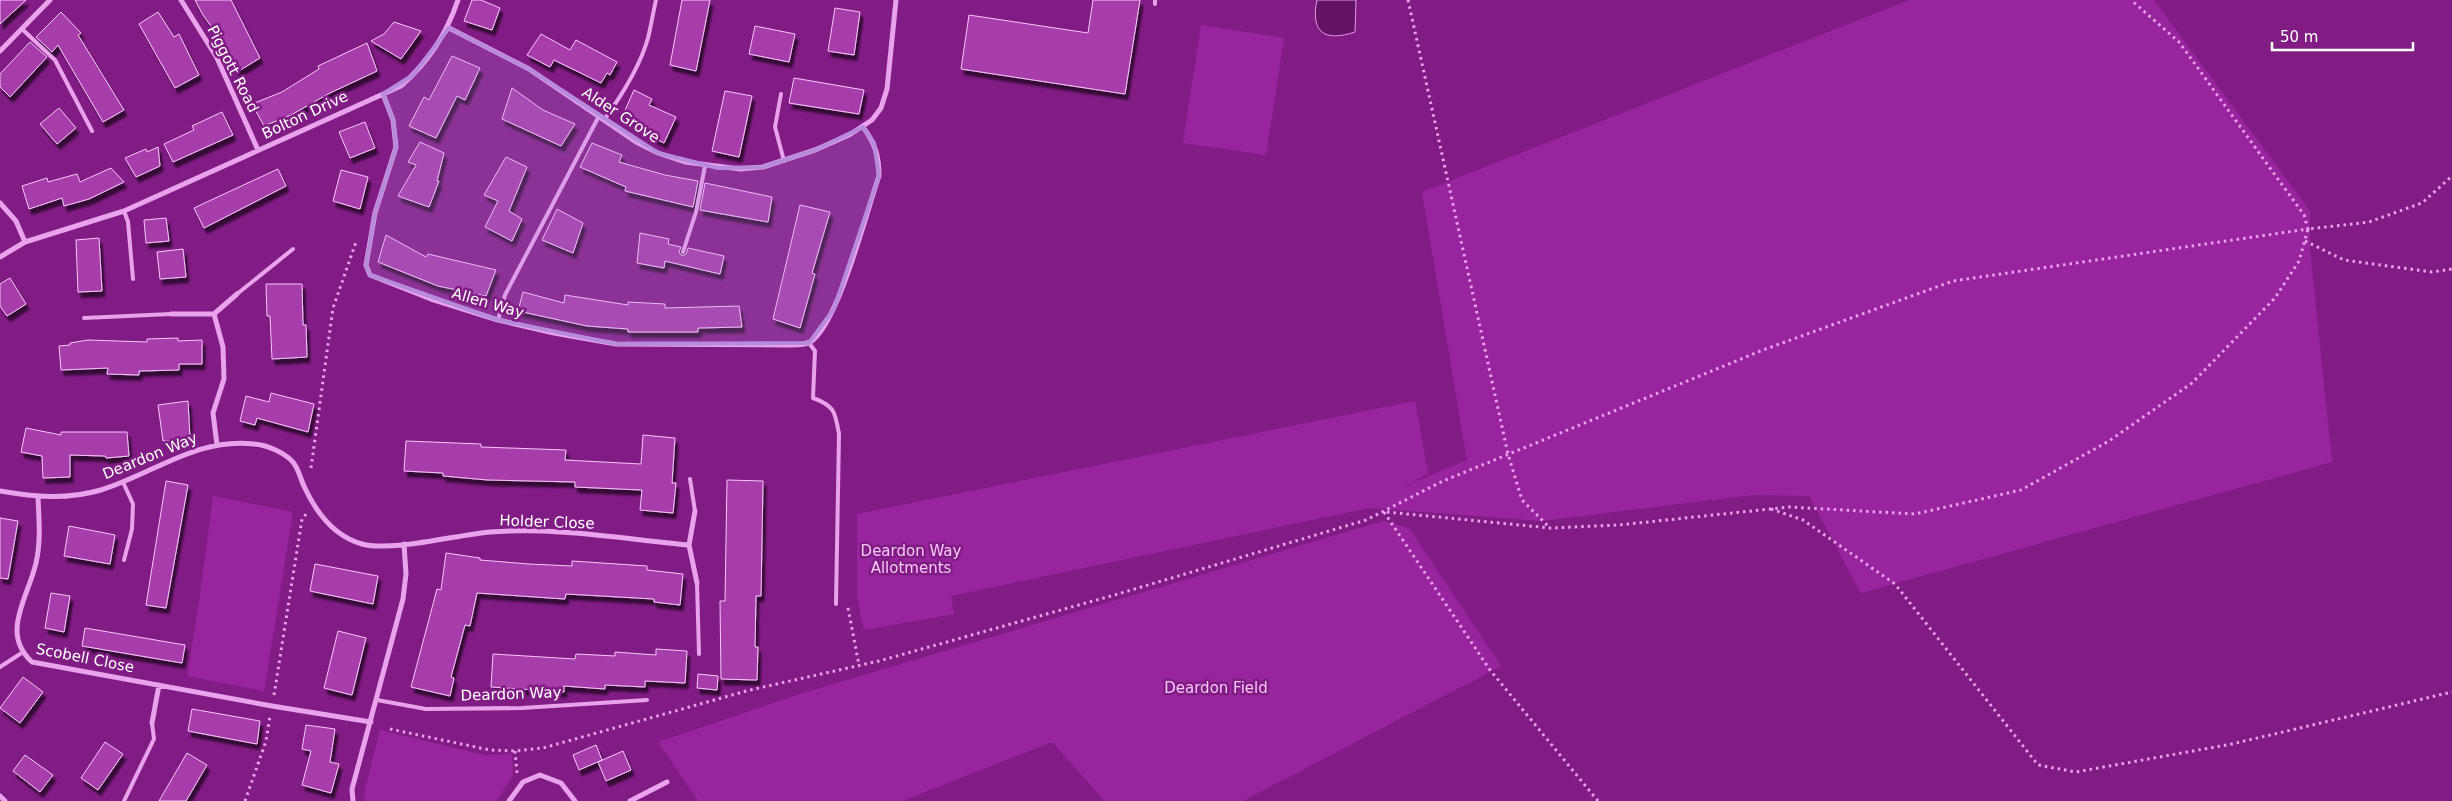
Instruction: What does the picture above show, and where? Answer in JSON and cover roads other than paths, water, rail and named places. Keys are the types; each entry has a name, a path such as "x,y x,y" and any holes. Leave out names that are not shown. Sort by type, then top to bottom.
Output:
{"street":[{"path":"0,51 50,0"},
{"name":"Piggott Road","path":"181,0 217,58 258,150"},
{"name":"Bolton Drive","path":"0,257 25,242 124,211 401,86 430,55 448,28 458,0"},
{"name":"Alder Grove","path":"448,28 529,69 636,142 658,153 705,166 740,169 763,167 815,150 863,127 872,120 881,108 887,89 896,0"},
{"name":"Allen Way","path":"383,94 393,120 396,147 375,213 366,265 370,275 431,299 498,320 554,333 616,344 790,345 809,342"},
{"path":"809,342 819,333 834,309 879,176 879,160 874,143 863,127"},
{"path":"0,203 16,221 25,242"},
{"path":"171,314 214,314 237,294"},
{"path":"214,314 224,347 224,379 214,413 217,445"},
{"name":"Deardon Way","path":"0,491 38,498 64,497 100,490 123,482 179,455 217,445 256,444 274,449 292,461 314,504 330,528 362,544 404,544"},
{"name":"Scobell Close","path":"38,498 39,531 36,563 13,618 12,639 20,654 32,662 371,722"},
{"path":"695,511 689,545 698,583"},
{"name":"Holder Close","path":"404,544 490,532 552,532 689,545"},
{"path":"353,801 352,789 403,599 406,574 404,544"},
{"path":"152,723 159,685"},
{"path":"509,801 523,782 540,775 561,783 575,801"},
{"path":"630,801 667,782"},
{"path":"0,796 5,801"}],"lane":[{"path":"604,120 620,98 648,39 656,0"},
{"path":"22,29 54,60 92,131"},
{"path":"781,94 775,127 784,161"},
{"path":"498,320 505,295 599,116"},
{"path":"683,252 696,212 705,166"},
{"path":"124,211 128,222 133,280"},
{"path":"237,294 293,249"},
{"path":"84,318 171,314"},
{"path":"809,342 814,351 813,398 828,403 835,414 839,434 836,604"},
{"path":"690,479 695,511"},
{"path":"123,482 133,504 132,529 124,560"},
{"path":"698,583 699,654"},
{"path":"0,667 20,654"},
{"name":"Deardon Way","path":"377,700 426,709 522,708 647,700"},
{"path":"124,801 154,739 152,723"}],"park label":[{"name":"Deardon Way Allotments","path":"911,560"},
{"name":"Deardon Field","path":"1216,688"}]}
